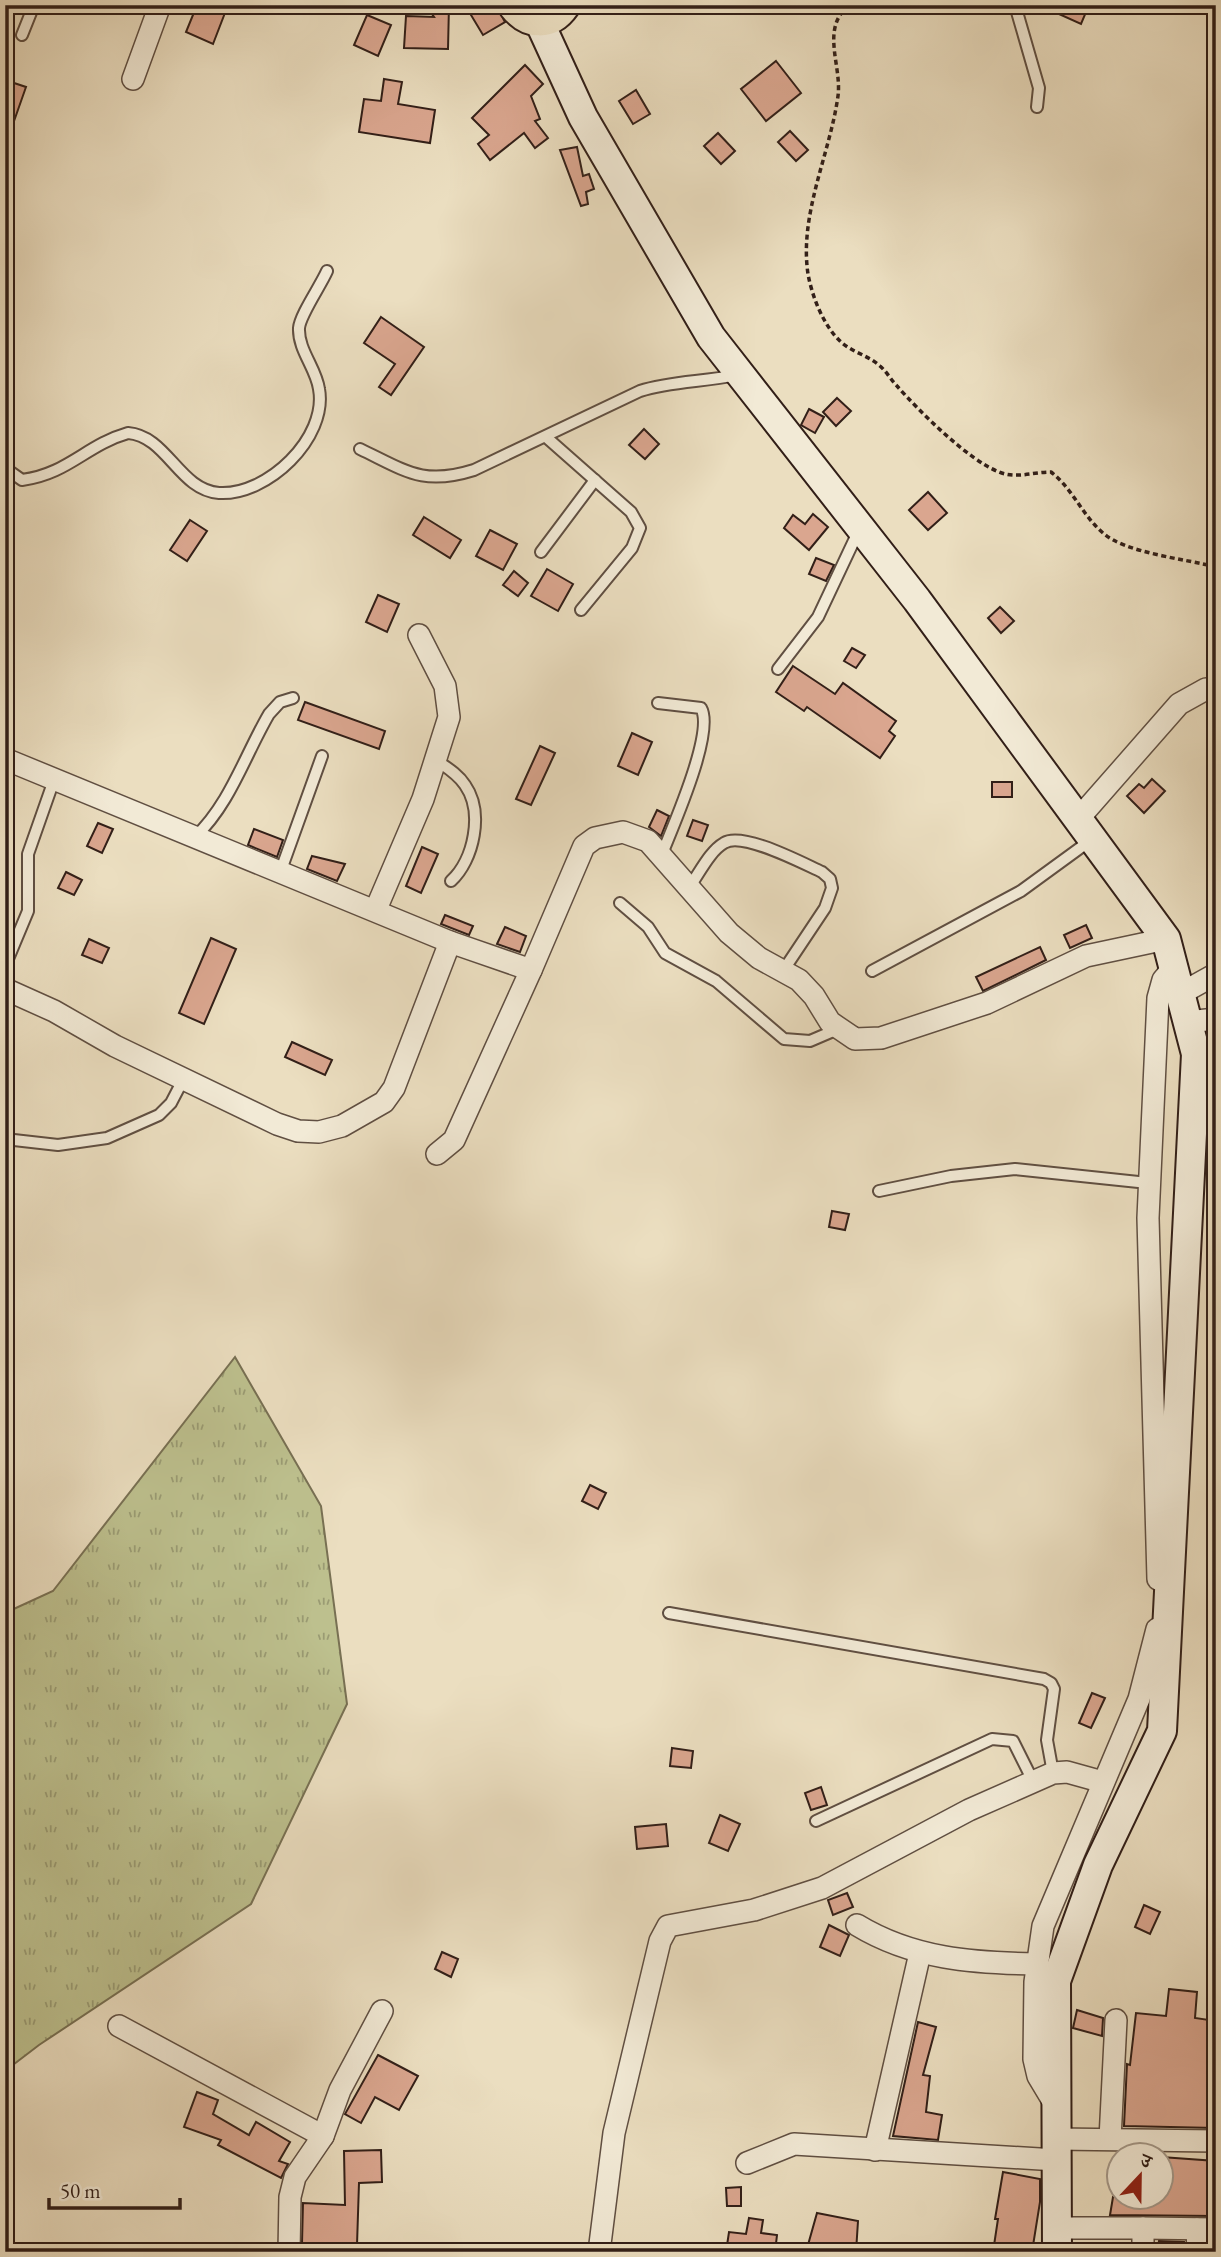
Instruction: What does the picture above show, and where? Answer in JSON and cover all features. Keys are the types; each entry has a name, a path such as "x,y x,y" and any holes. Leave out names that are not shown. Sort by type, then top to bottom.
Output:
{"main road":[{"path":"539,10 583,117 711,337 860,528 1086,828 1166,939 1196,1054 1162,1731 1098,1865 1056,1981 1057,2240"}],"street":[{"path":"133,79 160,5"},
{"path":"376,909 424,799 449,717 445,687 419,635"},
{"path":"1086,828 1179,704 1199,692 1216,689"},
{"path":"5,759 376,909 450,942 531,970"},
{"path":"437,1154 454,1140 584,846 595,838 622,832 648,841 729,933 752,953 806,987 838,1029 855,1039 881,1038 987,1003 1086,956 1166,939"},
{"path":"5,989 54,1011 115,1046 277,1124 298,1131 319,1132 357,1118 384,1102 394,1088 450,942"},
{"path":"1056,2106 1038,2076 1034,2059 1037,1964 1050,1904 1139,1699 1158,1617 1148,1184 1158,998 1163,980 1177,981 1216,974"},
{"path":"1187,1022 1216,1019"},
{"path":"599,2252 614,2133 660,1941 668,1926 754,1910 822,1888 969,1810 1043,1777 1068,1772 1103,1782"},
{"path":"857,1925 888,1943 920,1953 972,1962 1037,1964"},
{"path":"875,2150 920,1953"},
{"path":"289,2252 290,2197 295,2177 323,2136 340,2090 382,2011"},
{"path":"1110,2139 1116,2020"},
{"path":"119,2026 323,2136"},
{"path":"747,2163 794,2144 875,2150 1056,2150 1110,2139 1216,2141"},
{"path":"1143,2228 1143,2252"},
{"path":"1057,2240 1143,2228 1207,2229 1198,2252"}],"lane":[{"path":"22,36 34,5"},
{"path":"1014,5 1039,88 1037,107"},
{"path":"5,468 22,480 47,476 90,450 128,433 147,439 190,482 204,489 232,493 267,481 296,454 318,412 319,388 302,344 299,326 327,271"},
{"path":"360,449 415,475 449,478 474,470 617,401 658,385 702,383 740,374"},
{"path":"546,437 631,512 640,528 632,548 582,610"},
{"path":"541,552 595,480"},
{"path":"778,669 818,617 860,528"},
{"path":"195,837 212,821 222,805 269,714 280,702 293,698"},
{"path":"659,703 701,708 705,722 684,799 662,854"},
{"path":"281,870 322,756"},
{"path":"436,760 460,778 474,806 469,856 451,881"},
{"path":"5,966 28,911 26,867 54,780"},
{"path":"872,971 1021,891 1063,863 1086,828"},
{"path":"690,886 721,845 729,840 745,840 822,872 830,879 832,888 825,908 783,971"},
{"path":"620,903 648,927 666,953 716,981 784,1039 810,1041 838,1029"},
{"path":"5,1139 58,1145 107,1138 159,1115 171,1102 184,1078"},
{"path":"878,1191 951,1176 1015,1169 1148,1184"},
{"path":"669,1613 1044,1679 1051,1683 1054,1689 1043,1777"},
{"path":"816,1821 992,1739 1013,1741 1043,1777"}],"path":[{"path":"849,5 837,20 833,34 838,99 815,197 806,250 808,275 816,300 833,333 846,346 882,368 928,418 985,465 1017,476 1051,472 1070,489 1092,522 1116,542 1216,567"}],"green space":[{"path":"235,1357 321,1506 347,1704 251,1904 39,2045 5,2071 5,1613 53,1591"}],"building":[{"path":"197,5 228,5 213,44 186,32"},
{"path":"426,5 449,5 448,49 404,48 406,16 434,17"},
{"path":"465,5 496,5 505,22 483,35"},
{"path":"1039,5 1089,5 1081,24"},
{"path":"367,15 391,25 378,56 354,45"},
{"path":"776,61 801,93 766,121 741,89"},
{"path":"525,65 543,84 531,96 540,119 535,121 548,138 535,148 524,133 490,160 478,144 489,135 472,118"},
{"path":"384,79 402,82 398,104 435,110 430,143 359,132 364,99 381,101"},
{"path":"5,80 26,87 7,141 5,141"},
{"path":"636,90 650,114 633,124 619,101"},
{"path":"790,131 808,150 796,161 778,142"},
{"path":"718,133 735,151 721,164 704,146"},
{"path":"577,147 583,176 589,174 594,189 586,192 588,204 581,206 560,150"},
{"path":"381,317 424,347 391,395 379,387 395,364 364,343"},
{"path":"837,398 851,411 836,426 823,412"},
{"path":"809,409 824,417 815,433 801,425"},
{"path":"644,429 659,444 645,459 629,445"},
{"path":"928,492 947,513 928,530 909,510"},
{"path":"813,514 828,527 809,550 784,528 793,515 805,524"},
{"path":"424,517 461,540 450,558 413,535"},
{"path":"190,520 207,531 187,561 170,550"},
{"path":"490,530 517,544 503,570 476,556"},
{"path":"816,558 834,565 826,581 809,574"},
{"path":"547,569 573,584 558,611 531,596"},
{"path":"514,571 528,583 518,596 503,585"},
{"path":"378,595 399,604 387,632 366,622"},
{"path":"1000,607 1014,621 1001,633 988,618"},
{"path":"852,648 865,655 856,668 844,661"},
{"path":"793,666 835,694 843,683 896,721 889,731 895,736 880,758 807,707 804,711 776,692"},
{"path":"305,702 385,731 379,749 298,720"},
{"path":"632,733 652,742 638,775 618,766"},
{"path":"540,746 555,753 531,805 516,799"},
{"path":"1152,779 1165,791 1144,813 1127,796 1139,784 1144,788"},
{"path":"992,782 1012,782 1012,797 992,797"},
{"path":"657,810 669,816 661,836 649,827"},
{"path":"693,820 708,825 702,841 687,836"},
{"path":"98,823 113,829 102,853 87,846"},
{"path":"254,829 283,840 277,857 248,845"},
{"path":"422,847 438,854 421,893 406,886"},
{"path":"312,856 345,864 337,881 307,869"},
{"path":"66,872 82,880 74,895 58,888"},
{"path":"445,915 473,926 469,935 441,924"},
{"path":"1086,925 1092,938 1070,948 1064,935"},
{"path":"505,927 526,936 520,952 497,944"},
{"path":"211,938 236,949 204,1024 179,1013"},
{"path":"89,939 109,948 102,963 82,955"},
{"path":"1040,947 1046,960 983,991 976,977"},
{"path":"292,1042 332,1060 325,1075 285,1057"},
{"path":"832,1211 849,1214 845,1230 829,1227"},
{"path":"590,1485 606,1493 598,1509 582,1501"},
{"path":"1092,1693 1105,1698 1091,1728 1079,1723"},
{"path":"672,1748 693,1751 691,1768 670,1766"},
{"path":"821,1787 827,1805 811,1810 805,1793"},
{"path":"720,1815 740,1824 728,1851 709,1843"},
{"path":"666,1824 668,1846 637,1849 635,1827"},
{"path":"847,1893 853,1907 833,1915 828,1900"},
{"path":"1144,1905 1160,1912 1150,1934 1135,1927"},
{"path":"829,1925 849,1935 840,1956 820,1947"},
{"path":"442,1952 458,1959 451,1977 435,1969"},
{"path":"1169,1989 1197,1992 1195,2018 1216,2021 1216,2128 1124,2126 1127,2064 1130,2065 1136,2013 1166,2016"},
{"path":"1077,2010 1103,2018 1102,2036 1073,2028"},
{"path":"918,2022 936,2027 923,2075 930,2076 926,2112 942,2115 938,2140 893,2136"},
{"path":"378,2055 418,2076 399,2110 375,2097 361,2123 345,2114"},
{"path":"197,2092 218,2100 213,2114 249,2135 256,2122 290,2142 279,2161 288,2164 281,2178 218,2145 221,2140 184,2127"},
{"path":"381,2150 382,2182 359,2183 357,2245 302,2243 303,2203 345,2205 344,2151"},
{"path":"1176,2158 1216,2161 1216,2216 1110,2215 1110,2212 1176,2212"},
{"path":"1003,2172 1040,2179 1040,2202 1032,2252 993,2252 998,2219 995,2219"},
{"path":"741,2187 741,2206 727,2206 726,2188"},
{"path":"817,2213 858,2221 856,2252 806,2252"},
{"path":"749,2218 763,2220 761,2233 777,2235 775,2252 726,2252 729,2232 746,2234"},
{"path":"1159,2241 1184,2242 1185,2252 1157,2252"}]}
